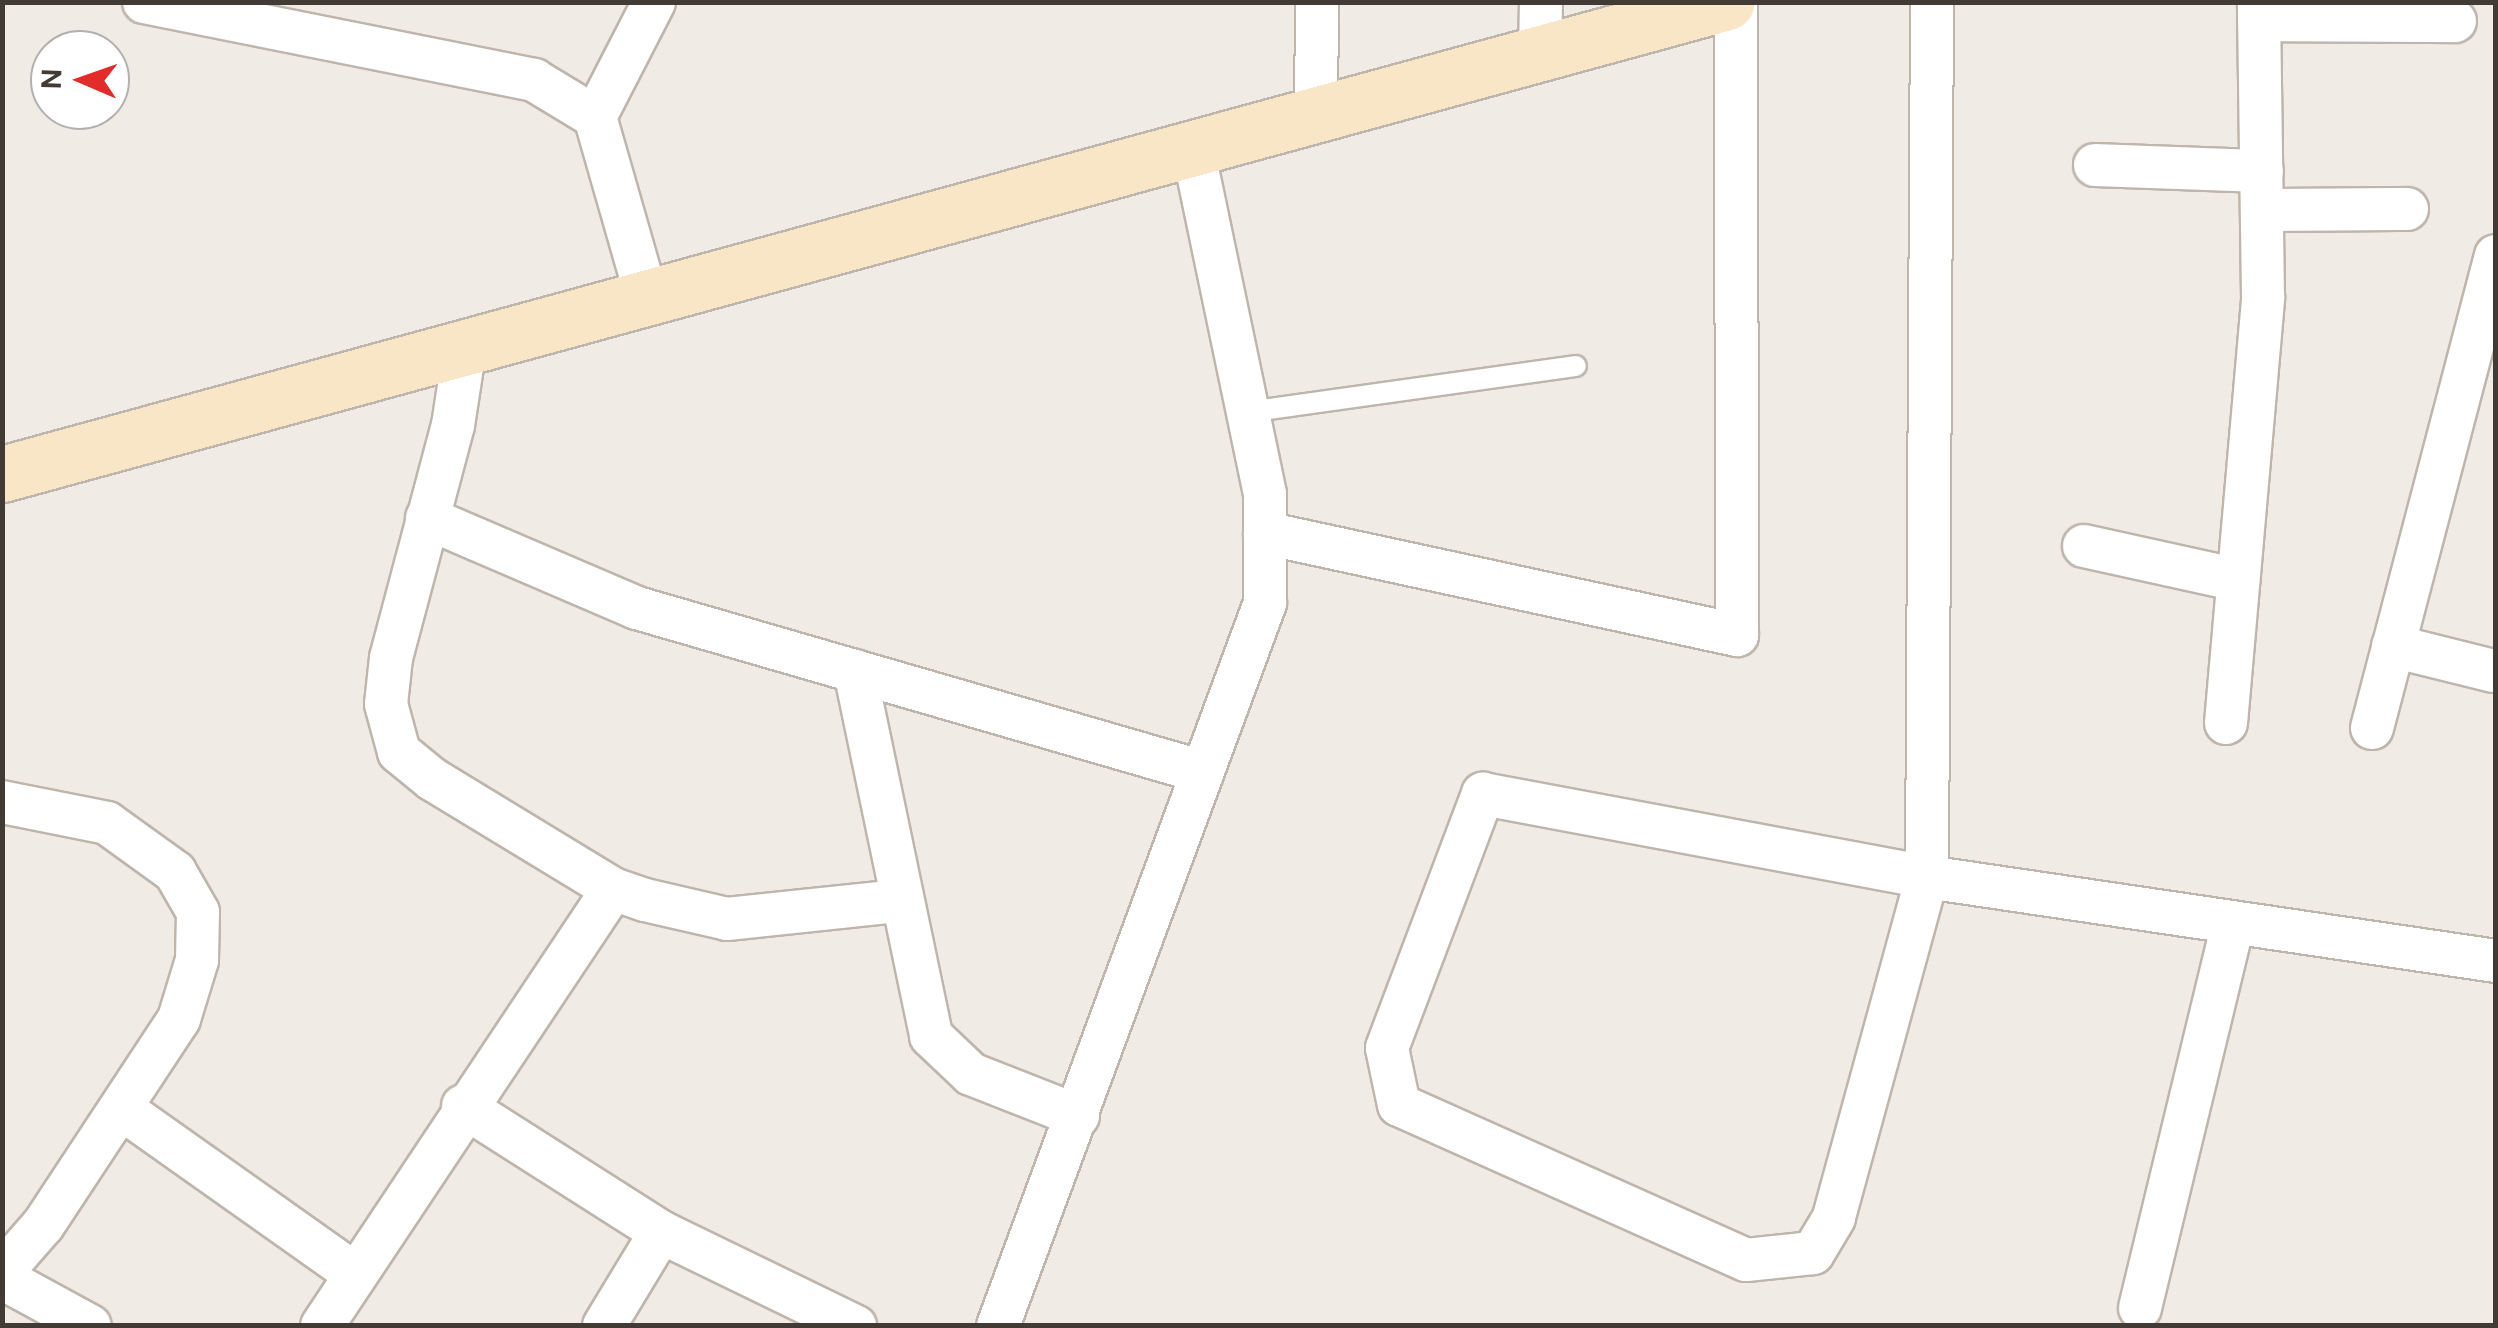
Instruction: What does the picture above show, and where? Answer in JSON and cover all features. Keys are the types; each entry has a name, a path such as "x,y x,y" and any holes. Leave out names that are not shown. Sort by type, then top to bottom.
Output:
{"main road":[{"path":"2,474 1316,115 1541,28 1728,2"}],"street":[{"path":"144,2 534,80 595,116"},
{"path":"647,298 595,116 654,2"},
{"path":"1316,115 1317,2"},
{"path":"1264,533 1738,635 1736,2"},
{"path":"1932,2 1927,876 1834,1218 1812,1253 1746,1260 1399,1105 1389,1083 1387,1048 1484,794 1927,876 2496,961"},
{"path":"2226,722 2263,298 2259,11 2456,21"},
{"path":"998,1326 1265,604 1264,494 1192,148"},
{"path":"2095,165 2407,210"},
{"path":"2372,728 2496,256"},
{"path":"465,347 453,425 391,658 386,704 399,752 432,779 613,889 727,920 899,900"},
{"path":"426,518 637,608 1202,772"},
{"path":"2084,546 2238,580"},
{"path":"2394,646 2494,671"},
{"path":"855,671 899,900 931,1036 971,1074 1078,1116"},
{"path":"2,802 107,823 175,872 198,912 197,960 179,1019 122,1108 2,1275 90,1326"},
{"path":"322,1326 463,1106 613,889"},
{"path":"2140,1308 2233,923"},
{"path":"463,1106 662,1232 854,1326"},
{"path":"122,1108 355,1274"},
{"path":"604,1326 662,1232"}],"lane":[{"path":"1248,412 1576,366"}]}
